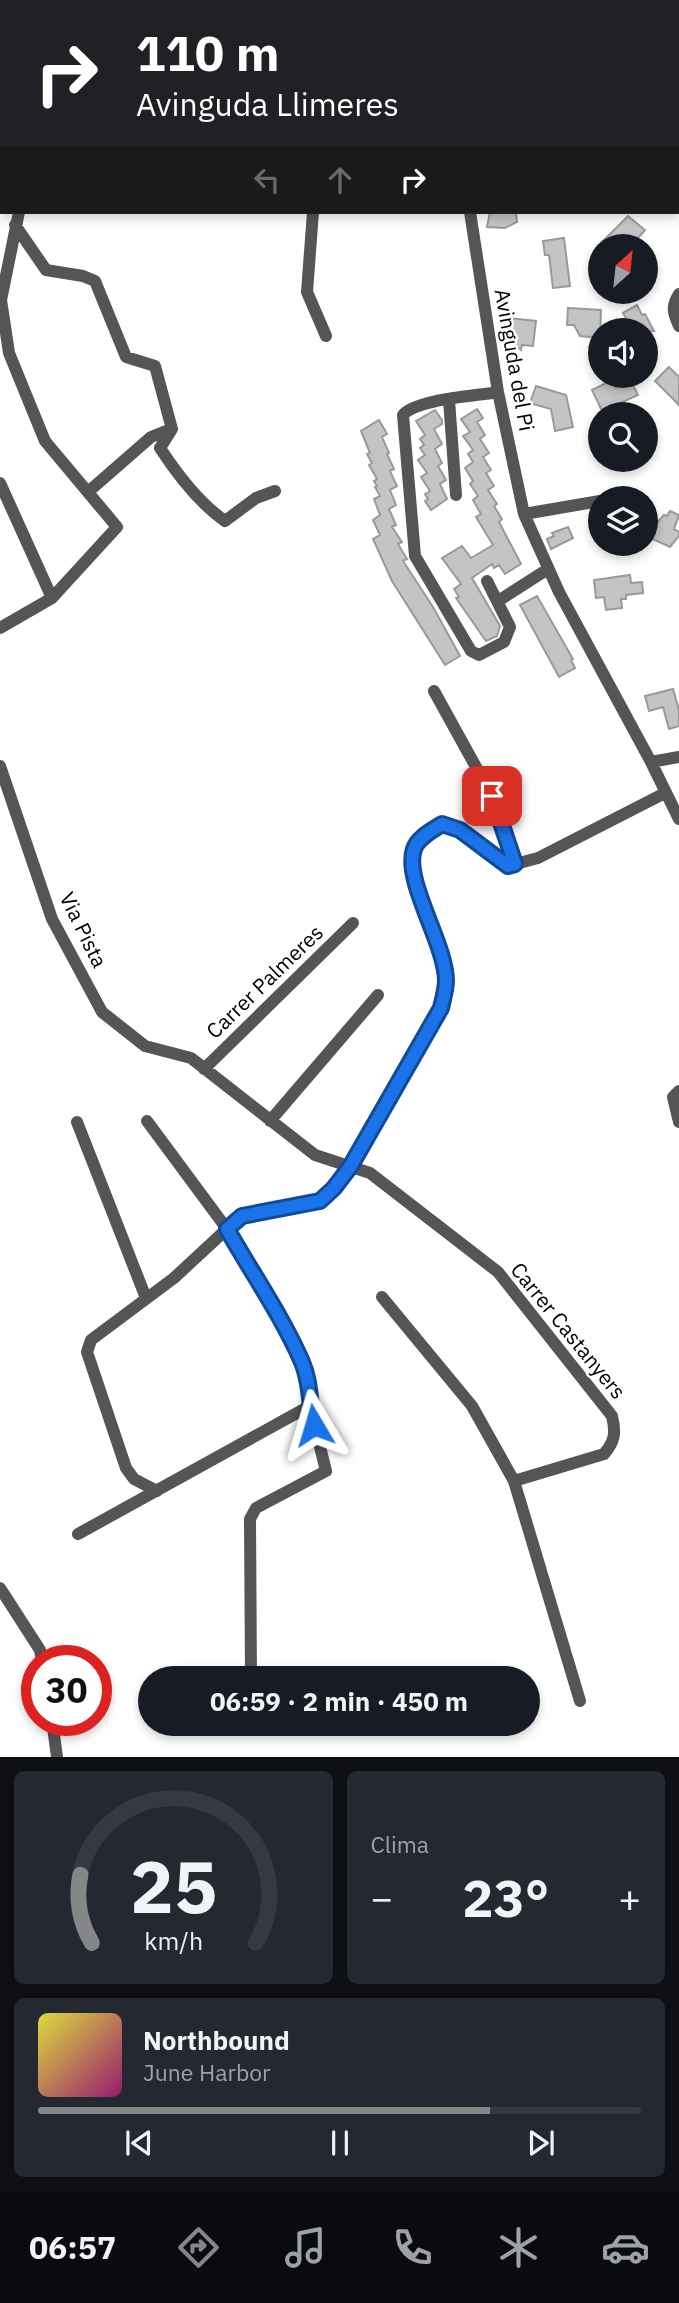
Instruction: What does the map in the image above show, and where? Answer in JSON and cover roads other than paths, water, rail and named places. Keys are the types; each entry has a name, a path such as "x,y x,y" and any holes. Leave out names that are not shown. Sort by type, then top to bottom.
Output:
{"street":[{"path":"313,214 307,292 326,336"},
{"name":"Avinguda del Pi","path":"470,214 498,392 524,514 548,569 666,793"},
{"path":"17,218 46,270 83,276 94,281 127,357 155,366 172,429 160,448 176,472 225,521 257,498 275,491"},
{"path":"0,628 52,598 117,527 45,441 9,353 1,300 17,218"},
{"path":"679,294 673,303 673,314 679,326"},
{"path":"487,581 510,627 504,642 479,655 471,651 415,556 403,415 408,409 498,392"},
{"path":"449,400 456,495"},
{"path":"88,492 151,437 172,429"},
{"path":"0,483 52,598"},
{"path":"524,514 588,503"},
{"path":"498,601 548,569"},
{"path":"434,691 492,796 515,864"},
{"path":"651,762 679,757"},
{"name":"Via Pista","path":"0,766 52,919 102,1012 145,1046 191,1058"},
{"path":"158,1491 134,1479 126,1468 87,1352 91,1340 174,1278 242,1216 320,1201 350,1167 441,1008 446,981 438,943 415,885 414,850 424,836 442,824 460,830 508,866 538,858 666,793 679,818"},
{"name":"Carrer Palmeres","path":"204,1069 354,923"},
{"path":"270,1121 378,995"},
{"name":"Carrer Palmeres","path":"191,1058 315,1155 350,1167"},
{"path":"679,1091 673,1097 679,1122"},
{"path":"78,1534 266,1432 306,1408 312,1394 303,1363 227,1229 147,1121"},
{"path":"77,1122 146,1298"},
{"name":"Carrer Castanyers","path":"350,1167 370,1173 498,1272 612,1416 615,1432 612,1444 604,1454 514,1481"},
{"path":"382,1297 472,1406 514,1481 580,1701"},
{"path":"251,1666 250,1519 256,1508 326,1471 309,1402"},
{"path":"0,1588 37,1645"},
{"path":"54,1736 57,1757"}]}
